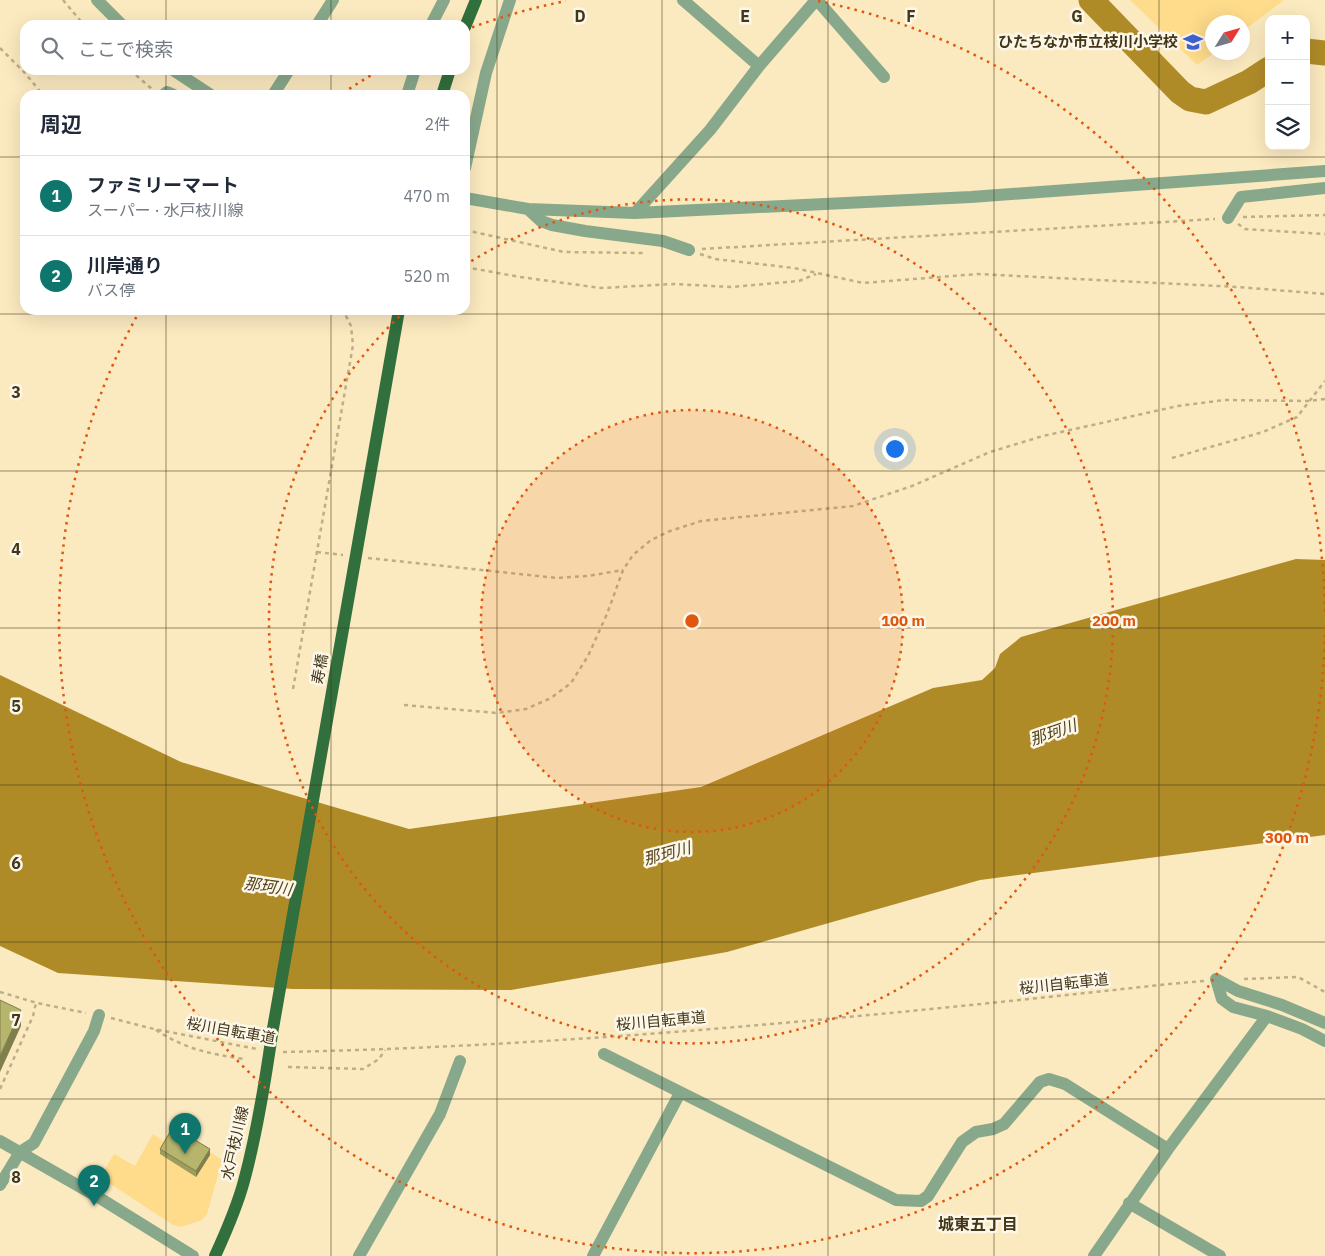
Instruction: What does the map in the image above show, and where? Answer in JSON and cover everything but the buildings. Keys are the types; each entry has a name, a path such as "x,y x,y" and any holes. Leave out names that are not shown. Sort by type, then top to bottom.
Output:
{"main road":[{"path":"468,20 476,0"},
{"path":"444,90 448,75"},
{"name":"寿橋","path":"272,1034 399,315"},
{"name":"水戸枝川線","path":"215,1256 244,1181 272,1034"}],"street":[{"path":"97,0 117,20"},
{"path":"320,20 333,0"},
{"path":"434,20 444,0"},
{"path":"470,145 486,73 510,0"},
{"path":"683,0 759,66"},
{"path":"635,213 710,130 759,66 817,0 884,77"},
{"path":"181,75 203,90"},
{"path":"276,90 285,75"},
{"path":"409,90 413,75"},
{"path":"470,199 528,209 635,213 991,195 1325,172"},
{"path":"1228,218 1241,197 1325,188"},
{"path":"528,209 541,221 552,225 663,241 689,250"},
{"path":"1216,979 1222,999 1233,1007 1302,1028 1325,1041"},
{"path":"1216,979 1238,991 1282,1005 1325,1023"},
{"path":"0,1185 20,1152 34,1143 94,1031 99,1015"},
{"path":"1094,1256 1129,1203 1267,1016"},
{"path":"604,1054 896,1200 921,1201 928,1196 962,1142 976,1132 993,1129 1004,1124 1040,1082 1049,1079 1065,1084 1168,1149"},
{"path":"360,1256 440,1114 460,1061"},
{"path":"594,1256 680,1093"},
{"path":"0,1140 98,1197 193,1256"},
{"path":"1129,1203 1206,1253 1220,1256"}],"path":[{"path":"62,0 80,20"},
{"path":"0,48 20,68"},
{"path":"27,75 38,90"},
{"path":"136,75 155,90"},
{"path":"689,250 1325,214"},
{"path":"1228,218 1245,229 1325,234"},
{"path":"470,231 564,252 652,252"},
{"path":"689,250 715,259 794,268 863,283 978,274 1238,287 1325,294"},
{"path":"470,268 601,288 674,284 731,288 799,281 818,273"},
{"path":"293,690 353,345 351,326 346,315"},
{"path":"1172,458 1263,432 1297,417 1325,381"},
{"path":"404,705 497,713 526,709 552,698 571,683 588,656 607,614 623,570 633,555 652,540 670,531 700,521 853,506 912,486 990,452 1043,436 1178,406 1224,400 1310,401 1325,399"},
{"path":"317,552 346,555"},
{"path":"365,558 557,578 588,576 623,570"},
{"path":"1242,979 1298,977 1325,992"},
{"name":"桜川自転車道","path":"0,992 37,1003 99,1015 154,1029 256,1049 282,1052 385,1050 601,1038 897,1013 1216,979"},
{"path":"0,1090 37,1003"},
{"path":"154,1029 174,1042 210,1054 244,1059"},
{"path":"288,1067 363,1069 379,1059 385,1050"}],"shaded area":[{"name":"ひたちなか市立枝川小学校","path":"1130,0 1284,0 1250,26 1250,15 1205,15 1205,59 1197,65"},
{"path":"172,1127 222,1160 207,1214 202,1220 181,1227 173,1225 100,1177 114,1154 135,1166 153,1134 163,1141"}],"water":[{"name":"那珂川","path":"1296,559 1325,560 1325,835 980,880 727,952 511,990 293,989 58,973 0,946 0,675 181,762 409,829 701,787 933,688 982,680 995,668 1000,654 1021,637"}],"waterway":[{"path":"1091,0 1180,92 1190,99 1206,102 1249,82 1265,72"},
{"path":"1310,51 1325,53"}],"place":[{"name":"ひたちなか市立枝川小学校","path":"1193,42"},
{"name":"ファミリーマート","path":"185,1154"},
{"name":"川岸通り","path":"94,1206"}],"district":[{"name":"城東五丁目","path":"978,1224"}]}
